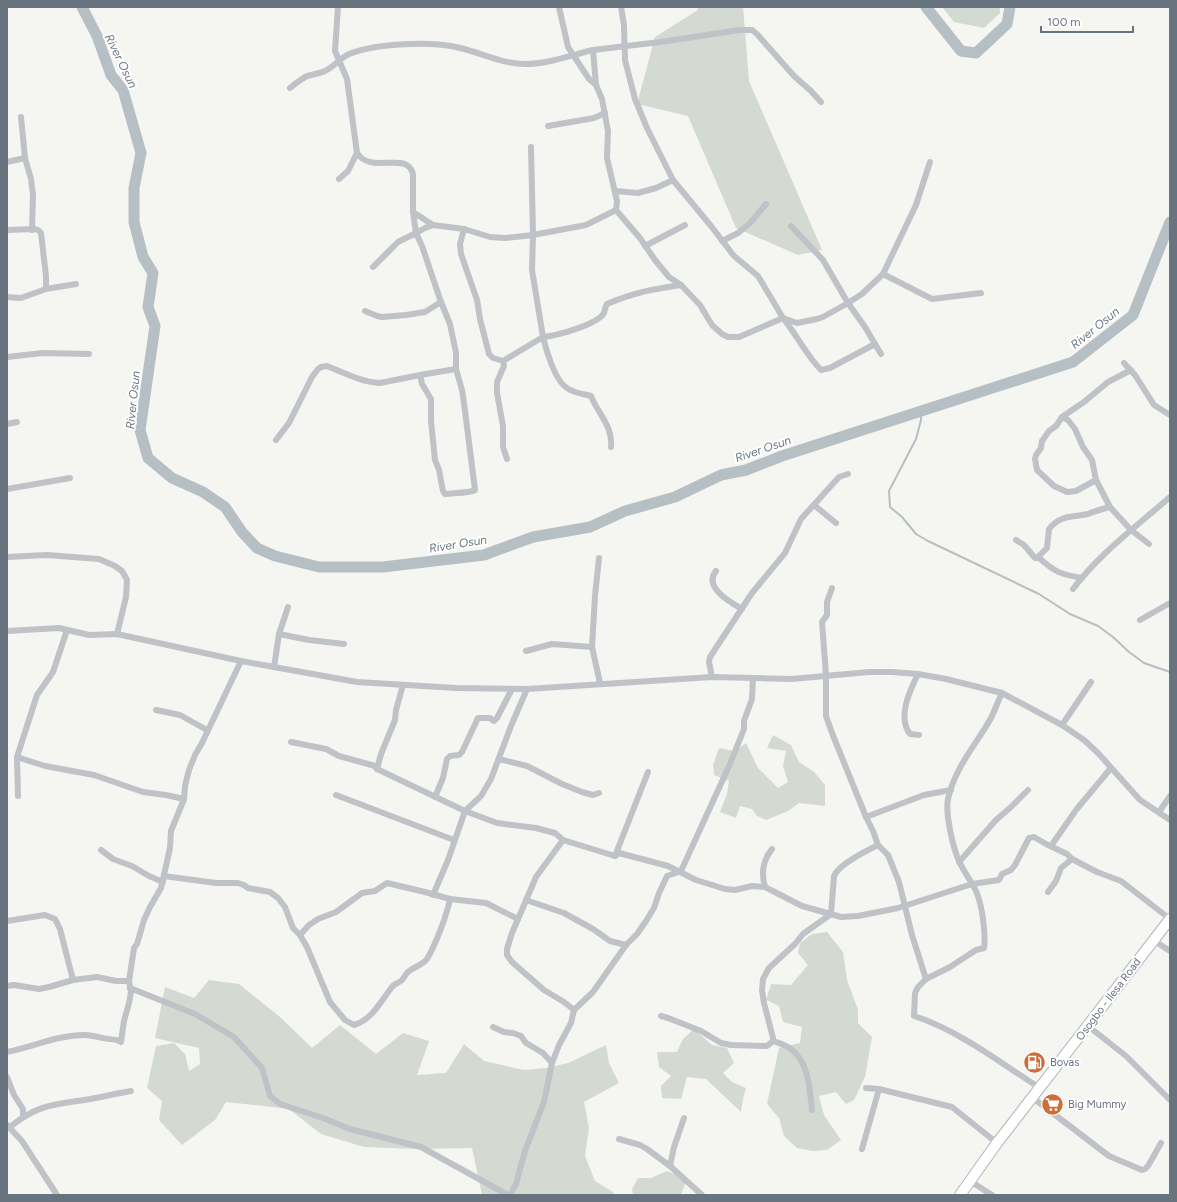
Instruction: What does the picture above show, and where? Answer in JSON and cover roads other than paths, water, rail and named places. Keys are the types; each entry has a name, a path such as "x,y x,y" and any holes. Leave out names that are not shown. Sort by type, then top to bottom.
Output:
{"main road":[{"name":"Osogbo - Ilesa Road","path":"960,1195 998,1143 1170,919"}],"street":[{"path":"338,7 335,51 347,78 356,153 348,171 339,179"},
{"path":"559,7 568,47 589,79 596,85"},
{"path":"621,7 624,25 625,60 635,99 647,128 673,180 734,256 758,276 784,318 796,334 805,351 821,370 830,368 875,344"},
{"path":"290,88 308,76 328,70 339,60 348,55 356,52 399,45 453,47 498,60 525,64 539,63 593,50 722,34 740,30 752,30 820,102"},
{"path":"593,50 596,85 602,99 608,131 607,158 617,201 616,210 669,277 681,285 700,305 712,325 728,337 739,337 784,318 797,323 817,319 862,294 883,274 895,252 916,205 930,162"},
{"path":"548,126 594,118 605,113"},
{"path":"22,118 25,158 31,179 33,195 32,230"},
{"path":"531,147 533,235 532,270 546,351 554,370 563,384 567,388 591,396 611,432 611,447"},
{"path":"356,153 363,160 370,163 408,164 412,168 413,212 416,233 450,324 456,353 456,369 462,390 475,485 475,490 472,492 444,493 434,452 431,421 431,399 422,384 420,375"},
{"path":"7,162 25,158"},
{"path":"615,191 638,193 656,188 673,180"},
{"path":"722,241 738,233 751,222 766,204"},
{"path":"413,212 433,225 464,229 490,237 499,238 533,235 586,225 616,210"},
{"path":"372,267 398,242 433,225"},
{"path":"645,246 685,225"},
{"path":"791,226 823,260 848,303 881,354"},
{"path":"464,229 460,244 461,254 477,300 489,354 493,358 503,361 543,337 552,337 584,326 604,313 606,304 625,296 650,289 681,285"},
{"path":"7,230 38,230 42,237 46,289"},
{"path":"883,274 932,299 981,293"},
{"path":"7,296 21,298 46,289 76,284"},
{"path":"365,311 382,317 406,315 425,312 441,302"},
{"path":"7,357 44,354 89,354"},
{"path":"503,361 504,366 498,382 497,393 503,426 503,447 507,459"},
{"path":"1124,363 1131,370 1154,405 1170,415"},
{"path":"276,440 289,423 312,377 321,366 327,366 356,378 374,383 456,369"},
{"path":"1096,480 1076,491 1067,492 1054,486 1037,470 1035,459 1036,455 1042,441 1062,417 1084,402 1108,382 1131,370"},
{"path":"1062,417 1068,420 1075,429 1082,447 1092,460 1096,480 1110,507 1131,530 1148,544"},
{"path":"7,424 18,422"},
{"path":"712,677 709,662 710,657 752,593 785,553 801,519 839,477 848,474"},
{"path":"7,489 70,478"},
{"path":"1073,589 1100,559 1170,496"},
{"path":"814,505 836,523"},
{"path":"1038,557 1047,548 1049,529 1060,520 1070,516 1086,514 1110,507"},
{"path":"1016,540 1024,545 1035,558 1038,557 1062,574 1082,578"},
{"path":"7,556 47,555 99,559 115,566 122,571 127,580 126,596 117,634"},
{"path":"599,558 592,647 600,683"},
{"path":"716,571 713,574 713,579 716,591 732,604 742,609"},
{"path":"832,588 827,602 827,615 822,622 826,675 826,716 866,818 878,845 888,855 893,867 901,889 912,935 926,978"},
{"path":"1140,620 1170,603"},
{"path":"274,667 279,634 288,606"},
{"path":"7,631 59,628 89,635 117,634 241,661 357,682 456,688 527,689 600,683 712,677 792,678 869,672 918,674 946,679 1002,693 1062,725 1084,740 1098,753 1140,800 1170,820"},
{"path":"18,796 17,757 38,695 53,672 67,630"},
{"path":"279,634 309,640 344,644"},
{"path":"526,651 552,644 592,647"},
{"path":"7,1052 60,1037 75,1035 116,1039 121,1042 124,1021 129,1003 134,948 140,937 144,920 161,888 164,879 170,848 171,831 184,799 185,786 189,770 241,661"},
{"path":"918,674 907,696 905,719 906,729 910,734 919,735"},
{"path":"130,988 195,1014 234,1037 262,1068 270,1096 280,1104 355,1130 421,1147 509,1195 516,1184 525,1151 544,1102 552,1063 571,1023 574,1010 593,992 626,945 637,934 654,908 667,876 681,871 730,764 744,729 744,721 752,699 753,678"},
{"path":"1062,725 1091,682"},
{"path":"377,769 381,754 395,720 396,710 403,685"},
{"path":"435,797 443,778 447,759 450,756 459,755 462,752 478,718 490,718 494,720 497,718 512,689"},
{"path":"433,895 448,860 465,812 480,796 491,779 527,689"},
{"path":"1002,693 991,718 960,766 948,799 947,815 959,862 976,891 982,912 985,941 984,948 976,950 950,967 926,978 915,993 914,1016 926,1020 966,1040 1040,1088"},
{"path":"156,710 180,715 207,730"},
{"path":"291,742 326,748 339,756 375,766 377,769 465,812 497,823 536,828 555,833 563,840 615,856 619,853 668,866 681,871 696,880 725,889 735,890 752,886 765,887 802,906 841,917 858,916 898,908 972,884 983,884 999,880 1002,874 1010,870 1029,838 1034,836 1097,872 1121,881 1170,919"},
{"path":"17,757 45,766 94,775 143,792 184,799"},
{"path":"499,759 527,766 562,784 582,792 593,795 599,794"},
{"path":"1051,846 1076,810 1111,768"},
{"path":"615,856 648,772"},
{"path":"866,818 924,794 951,790"},
{"path":"959,862 996,820 1028,790"},
{"path":"336,795 454,840"},
{"path":"1159,812 1170,796"},
{"path":"563,840 536,877 518,918 507,949 508,958 544,990 574,1010"},
{"path":"661,1016 701,1031 717,1041 726,1044 767,1046 773,1041 774,1038 762,990 763,980 769,968 804,934 831,914 834,876 836,871 862,853 878,845"},
{"path":"765,887 763,880 765,861 772,848"},
{"path":"101,850 112,859 132,866 149,876 164,879 238,883 248,888 270,892 278,898 285,907 293,928 300,935 307,947 330,1002 345,1020 354,1025 361,1023 371,1014 393,986 403,979 407,972 425,961 431,952 448,912 450,900"},
{"path":"1048,892 1056,881 1061,868 1072,859"},
{"path":"300,935 309,925 318,919 336,912 362,893 375,891 387,883 419,890 450,900 486,904 518,918"},
{"path":"976,891 983,884"},
{"path":"526,900 564,913 593,929 610,941 626,945"},
{"path":"7,921 45,915 55,918 60,929 73,980"},
{"path":"1153,940 1170,951"},
{"path":"7,986 14,984 39,989 49,988 73,980 97,977 116,981 130,981"},
{"path":"1088,1026 1126,1056 1170,1100"},
{"path":"493,1027 504,1032 521,1036 526,1043 543,1053 552,1063"},
{"path":"773,1041 792,1050 800,1058 805,1068 812,1110"},
{"path":"7,1077 14,1095 23,1109 23,1116"},
{"path":"866,1088 879,1089 952,1107 998,1143"},
{"path":"862,1149 879,1089"},
{"path":"58,1195 22,1141 8,1126 23,1116 40,1108 54,1104 131,1091"},
{"path":"1033,1098 1109,1156 1142,1170 1148,1166 1161,1143"},
{"path":"670,1166 674,1147 684,1118"},
{"path":"619,1139 640,1145 670,1166 702,1195"},
{"path":"970,1181 992,1195"}],"waterway":[{"name":"River Osun","path":"82,7 97,36 111,75 123,90 141,153 134,188 134,222 143,257 153,273 148,307 155,326 140,430 148,458 172,478 203,492 225,507 242,532 257,548 275,556 319,567 383,567 484,555 533,537 590,527 625,511 675,497 721,475 746,470 782,456 1073,362 1133,315 1170,222"},
{"name":"River Osun","path":"926,7 961,51 976,53 1007,24 1010,7"},
{"path":"921,411 921,420 916,439 889,491 890,507 902,517 916,534 1039,594 1070,614 1098,626 1144,663 1170,672"}],"place":[{"name":"Bovas","path":"1035,1062"},
{"name":"Big Mummy","path":"1052,1104"}]}
